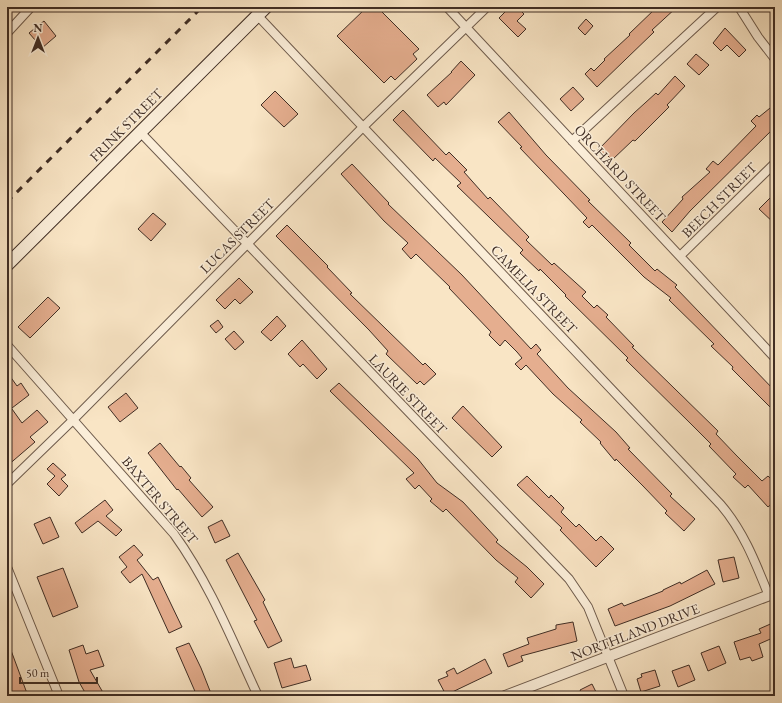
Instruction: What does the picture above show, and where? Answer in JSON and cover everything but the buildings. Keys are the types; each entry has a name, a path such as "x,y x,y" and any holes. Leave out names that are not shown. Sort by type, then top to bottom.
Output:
{"main road":[{"name":"FRINK STREET","path":"7,265 261,11"}],"street":[{"path":"7,33 31,7"},
{"name":"ORCHARD STREET","path":"446,7 775,358"},
{"name":"LUCAS STREET","path":"8,481 74,419 362,128 487,7"},
{"path":"572,141 717,7"},
{"path":"739,7 758,37 775,59"},
{"name":"CAMELIA STREET","path":"261,11 362,128 725,510 739,530 753,555 772,595"},
{"name":"LAURIE STREET","path":"140,132 569,579 588,607 624,696"},
{"name":"BEECH STREET","path":"680,256 775,163"},
{"name":"BAXTER STREET","path":"7,345 74,419 187,552 221,612 258,696"},
{"path":"7,566 59,696"},
{"name":"NORTHLAND DRIVE","path":"505,696 772,595"}],"railway":[{"path":"7,202 202,7"}]}
